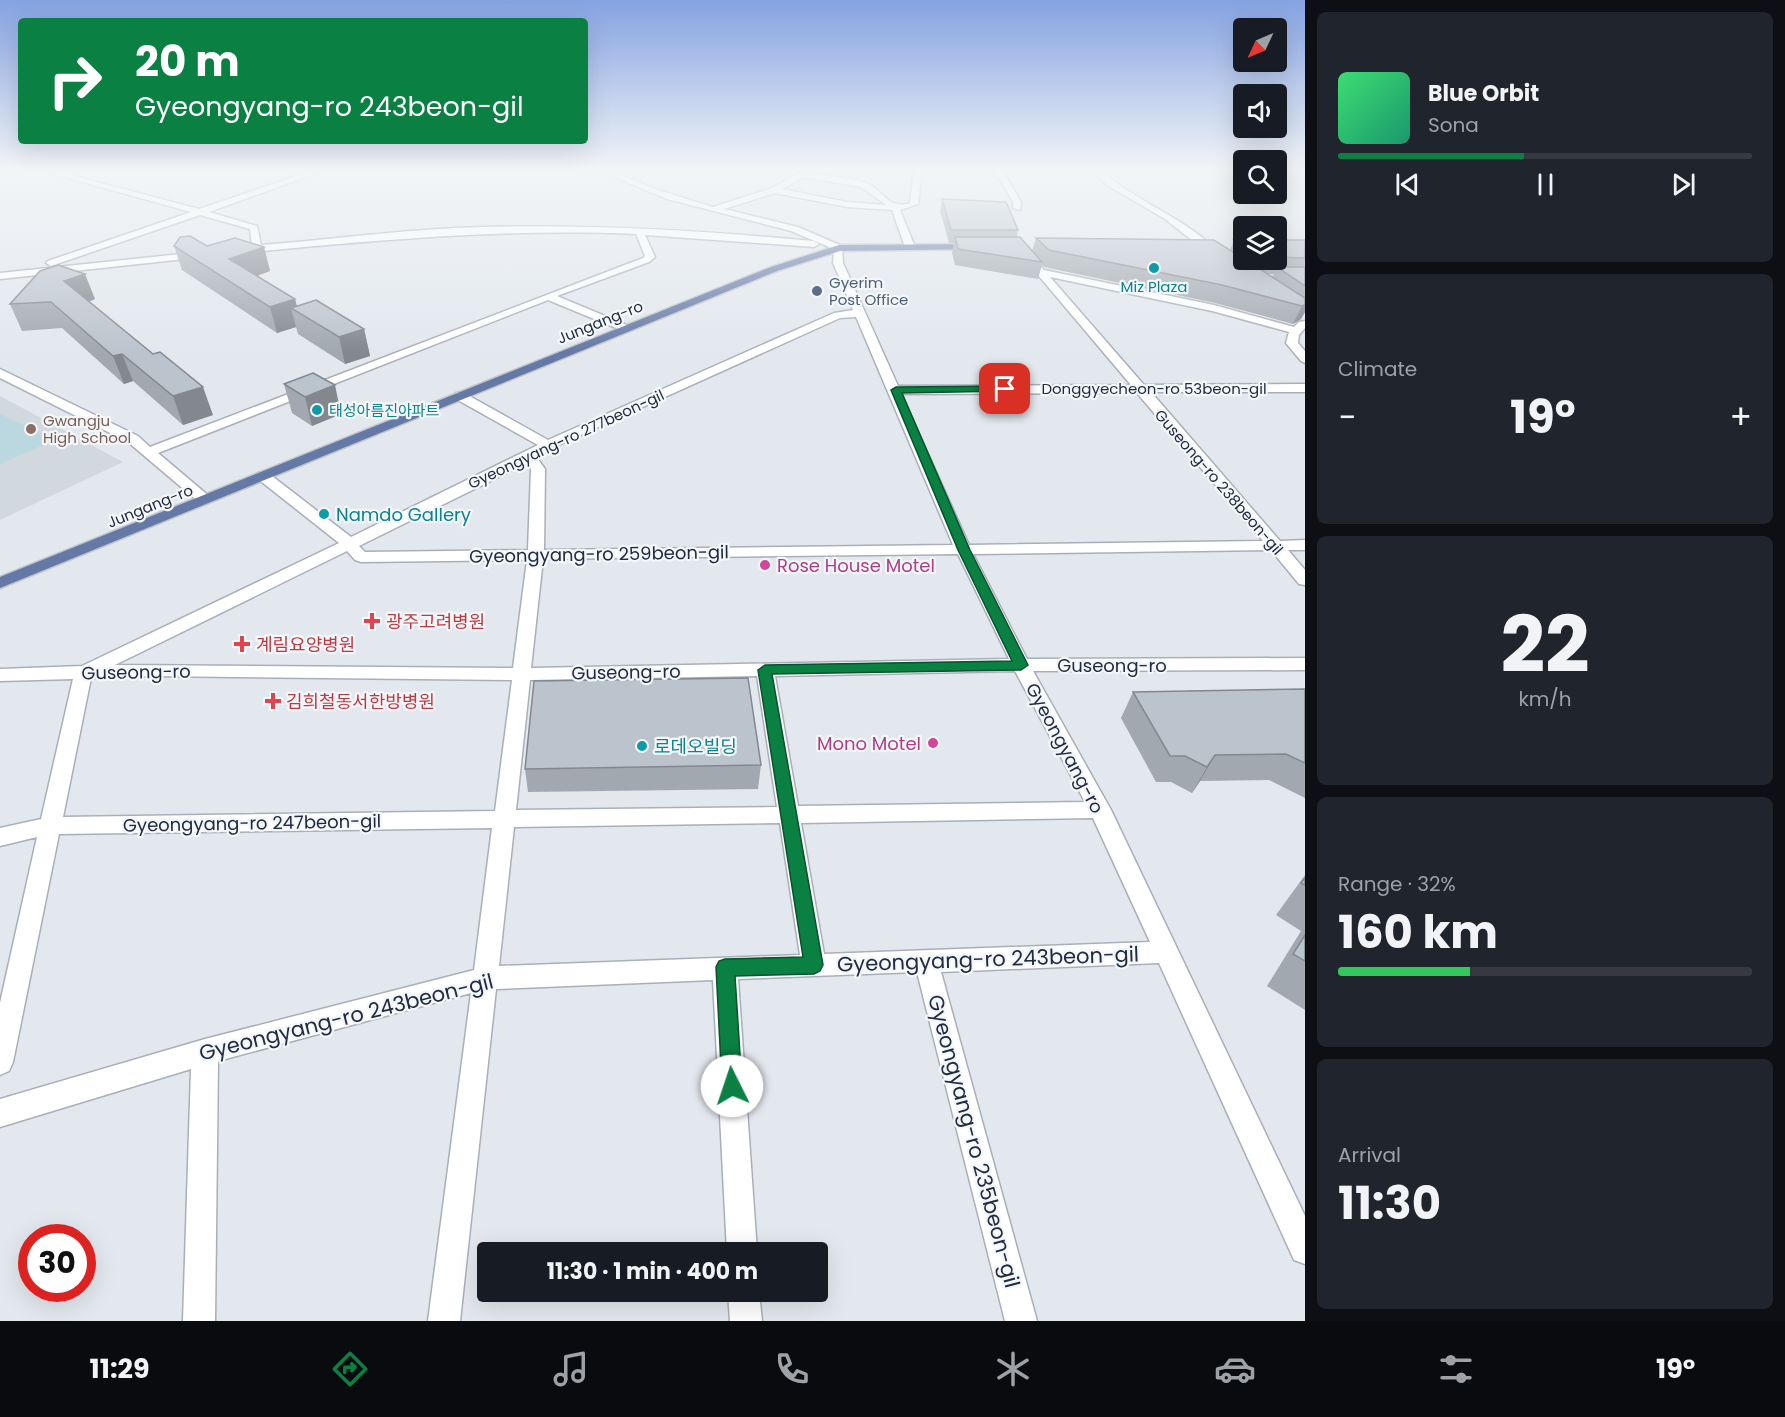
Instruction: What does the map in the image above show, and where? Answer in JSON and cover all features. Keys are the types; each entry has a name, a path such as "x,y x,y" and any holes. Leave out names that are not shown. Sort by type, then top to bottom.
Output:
{"main road":[{"name":"Jungang-ro","path":"0,583 755,276 839,248 996,247"},
{"path":"1018,247 1040,247"},
{"path":"1182,248 1205,248 1224,254"}],"street":[{"path":"0,280 147,230"},
{"path":"255,230 257,249"},
{"path":"796,230 818,235 839,248"},
{"path":"903,230 910,247"},
{"path":"1183,230 1205,248"},
{"path":"233,251 455,231 639,231 738,236 839,248"},
{"path":"149,452 646,260 650,256 639,231"},
{"name":"Guseong-ro 238beon-gil","path":"1018,247 1136,387 1305,580"},
{"name":"Gyeongyang-ro","path":"839,248 838,263 896,390 964,550 1021,665 1100,810 1305,1249"},
{"path":"0,276 210,254"},
{"path":"1041,272 1301,327"},
{"path":"548,296 625,328"},
{"path":"1295,309 1305,316"},
{"name":"Gyeongyang-ro 277beon-gil","path":"83,673 347,543 529,457 547,445 838,315 859,313"},
{"path":"1301,327 1293,334 1292,343 1305,359"},
{"path":"0,373 133,439 205,500"},
{"name":"Donggyecheon-ro 53beon-gil","path":"896,390 1136,387 1305,388"},
{"path":"460,396 547,445"},
{"path":"444,1321 504,819 524,674 536,554 538,469 529,457"},
{"name":"Gyeongyang-ro 259beon-gil","path":"263,476 347,543 361,557 1305,545"},
{"name":"Guseong-ro","path":"0,675 152,670 524,674 1021,665 1305,664"},
{"path":"765,670 814,965"},
{"path":"0,1062 48,826 83,673"},
{"name":"Gyeongyang-ro 247beon-gil","path":"0,837 48,826 1100,810"},
{"name":"Gyeongyang-ro 243beon-gil","path":"0,1113 205,1052 485,978 725,967 1167,952"},
{"name":"Gyeongyang-ro 235beon-gil","path":"926,961 1022,1321"},
{"path":"725,967 741,1242"},
{"path":"199,1321 205,1052"},
{"path":"745,1302 746,1321"}],"shaded area":[{"name":"Gwangju High School","path":"0,396 123,462 0,520"},
{"path":"0,414 55,440 0,464"}],"building":[{"path":"951,230 1018,230 951,230"},
{"path":"190,236 207,246 235,238 264,247 229,259 295,299 270,307 174,246 180,237"},
{"path":"955,237 1020,237 1042,262 958,249"},
{"path":"1036,238 1214,240 1233,252 1233,270 1261,270 1305,298 1305,304 1302,306 1222,285 1049,250"},
{"path":"1287,240 1305,240 1305,258 1287,257"},
{"path":"58,265 85,274 64,281 153,354 160,352 203,387 173,396 122,354 113,356 51,302 10,304 40,271"},
{"path":"1287,267 1305,267 1305,286 1281,270 1287,270"},
{"path":"316,300 364,329 339,337 291,308"},
{"path":"313,373 335,385 305,397 284,384"},
{"name":"로데오빌딩","path":"748,678 761,765 525,769 534,681"},
{"path":"1305,689 1305,763 1286,754 1215,755 1207,767 1185,756 1170,756 1133,692"},
{"path":"1305,935 1305,961 1293,954"}],"place":[{"name":"Miz Plaza","path":"1154,268"},
{"name":"Gyerim Post Office","path":"817,291"},
{"name":"태성아름진아파트","path":"317,410"},
{"name":"Gwangju High School","path":"31,429"},
{"name":"Namdo Gallery","path":"324,514"},
{"name":"Rose House Motel","path":"765,565"},
{"name":"광주고려병원","path":"372,621"},
{"name":"계림요양병원","path":"242,644"},
{"name":"김희철동서한방병원","path":"273,701"},
{"name":"Mono Motel","path":"933,743"},
{"name":"로데오빌딩","path":"642,746"}],"route":[{"path":"732,1086 725,967 814,965 765,670 1021,665 964,550 896,390 1005,389"}]}
